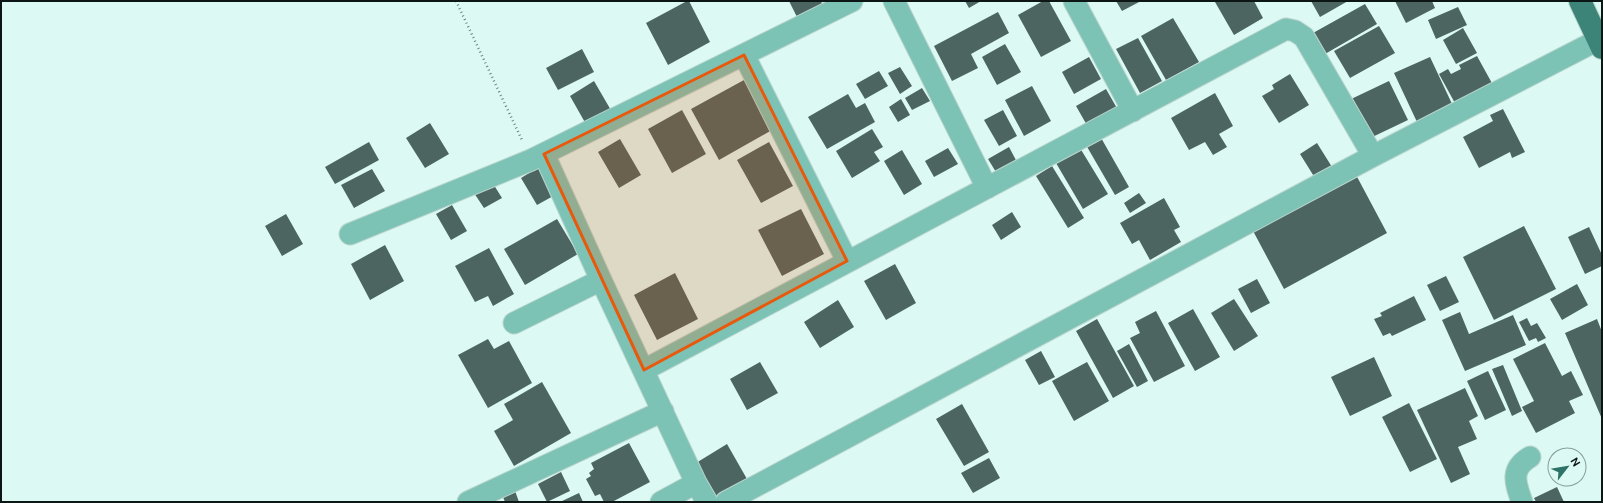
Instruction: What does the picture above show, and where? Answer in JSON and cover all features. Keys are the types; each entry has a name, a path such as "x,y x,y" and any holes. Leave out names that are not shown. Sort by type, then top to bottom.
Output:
{"highway":[{"path":"1580,1 1600,44"}],"street":[{"path":"350,234 538,157 852,1"},
{"path":"894,1 987,188"},
{"path":"1074,1 1133,111"},
{"path":"644,370 1286,29 1295,31 1304,37 1373,156"},
{"path":"726,502 1373,156 1600,44"},
{"path":"744,55 847,261"},
{"path":"538,157 601,280 696,483 707,502"},
{"path":"514,323 601,280"},
{"path":"468,502 662,411"},
{"path":"1522,502 1516,485 1516,471 1521,462 1530,457"},
{"path":"661,502 696,483"}],"path":[{"path":"456,1 538,157"}],"highlighted area":[{"path":"744,55 847,261 644,370 544,154"}],"building":[{"path":"689,1 710,42 668,65 646,23"},
{"path":"789,1 821,1 823,6 798,19"},
{"path":"965,1 981,1 969,8"},
{"path":"1043,1 1049,1 1071,41 1041,57 1018,15"},
{"path":"1116,1 1141,1 1122,11"},
{"path":"1254,1 1263,18 1234,35 1215,2"},
{"path":"1311,1 1348,1 1320,17"},
{"path":"1395,1 1432,1 1435,8 1406,23"},
{"path":"1365,4 1377,24 1325,54 1313,33"},
{"path":"1458,7 1467,25 1436,39 1428,20"},
{"path":"998,12 1009,33 971,54 978,68 952,81 934,46"},
{"path":"1173,18 1199,62 1166,80 1141,36"},
{"path":"1379,26 1395,53 1350,78 1334,51"},
{"path":"1463,28 1477,53 1456,64 1443,40"},
{"path":"1138,38 1162,81 1140,93 1116,49"},
{"path":"1005,44 1021,72 997,85 982,57"},
{"path":"582,49 594,72 558,90 546,68"},
{"path":"1477,56 1493,85 1456,105 1439,74 1448,69 1451,74 1461,69 1459,65"},
{"path":"1089,57 1101,79 1074,94 1062,72"},
{"path":"1430,57 1453,106 1417,122 1394,73"},
{"path":"900,67 912,86 900,94 888,73"},
{"path":"879,71 888,86 865,99 856,84"},
{"path":"1290,74 1309,105 1279,123 1262,96 1274,89 1272,85"},
{"path":"744,80 772,130 719,160 691,109"},
{"path":"594,81 612,112 587,126 570,96"},
{"path":"1389,81 1408,120 1366,140 1347,101"},
{"path":"1032,86 1051,121 1024,136 1005,100"},
{"path":"922,88 930,101 912,110 905,98"},
{"path":"1106,89 1118,110 1088,127 1076,106"},
{"path":"1215,93 1233,126 1219,134 1227,147 1213,155 1205,142 1189,150 1171,118"},
{"path":"848,94 856,108 865,103 875,122 827,149 808,117"},
{"path":"901,99 910,115 898,122 889,107"},
{"path":"1503,109 1525,152 1512,158 1510,152 1479,168 1463,137 1493,121 1490,115"},
{"path":"682,110 706,154 672,173 648,129"},
{"path":"1003,110 1017,136 999,146 984,120"},
{"path":"430,123 449,154 425,168 406,138"},
{"path":"872,129 883,147 874,152 880,161 852,178 836,151"},
{"path":"1100,136 1129,187 1115,195 1086,145"},
{"path":"620,139 641,175 619,188 598,152"},
{"path":"369,142 379,160 335,184 325,167"},
{"path":"769,142 793,186 761,203 737,160"},
{"path":"1317,143 1332,167 1315,178 1300,154"},
{"path":"1009,147 1019,166 999,177 988,159"},
{"path":"948,148 958,164 934,177 925,161"},
{"path":"1080,148 1108,194 1083,209 1056,163"},
{"path":"902,150 922,184 904,195 884,161"},
{"path":"1052,166 1084,218 1068,228 1036,176"},
{"path":"539,167 555,195 537,205 521,178"},
{"path":"372,169 385,191 354,208 341,185"},
{"path":"1355,173 1387,233 1284,289 1252,229"},
{"path":"492,182 502,198 484,208 474,193"},
{"path":"1139,193 1146,203 1130,213 1124,203"},
{"path":"1164,198 1180,227 1174,230 1181,242 1150,260 1139,240 1132,244 1120,223"},
{"path":"452,205 467,231 451,240 436,214"},
{"path":"801,209 824,254 782,276 758,230"},
{"path":"1012,212 1021,227 1001,240 992,225"},
{"path":"286,214 303,244 282,256 265,226"},
{"path":"557,219 578,254 525,285 504,249"},
{"path":"1524,226 1556,289 1494,320 1463,257"},
{"path":"1589,227 1602,255 1602,266 1585,274 1568,237"},
{"path":"385,245 404,281 370,300 351,264"},
{"path":"489,248 514,294 493,306 488,296 475,302 455,266"},
{"path":"895,264 916,303 886,320 864,281"},
{"path":"675,273 698,319 657,340 634,295"},
{"path":"1446,276 1459,302 1440,311 1427,285"},
{"path":"1257,279 1270,303 1251,313 1238,289"},
{"path":"1577,284 1588,305 1562,320 1550,299"},
{"path":"1414,296 1426,320 1392,336 1390,333 1383,336 1374,319 1382,316 1380,313"},
{"path":"1234,299 1258,336 1234,351 1211,313"},
{"path":"838,300 854,327 820,348 804,322"},
{"path":"1193,309 1220,357 1195,371 1168,323"},
{"path":"1156,311 1185,366 1154,382 1130,338 1140,333 1135,322"},
{"path":"1460,312 1469,334 1513,315 1526,345 1465,371 1442,320"},
{"path":"1527,318 1531,326 1537,323 1546,338 1538,342 1536,338 1529,341 1519,322"},
{"path":"1097,319 1134,386 1113,398 1076,331"},
{"path":"1597,319 1602,332 1602,419 1565,333"},
{"path":"488,339 494,349 509,341 532,383 488,408 458,355"},
{"path":"1545,343 1562,376 1571,371 1583,395 1569,401 1575,413 1536,433 1522,407 1534,401 1513,359"},
{"path":"1129,344 1148,381 1137,387 1117,351"},
{"path":"1041,351 1055,377 1039,385 1025,360"},
{"path":"1374,357 1392,396 1350,416 1331,377"},
{"path":"760,362 778,393 747,410 730,379"},
{"path":"1087,362 1109,401 1074,421 1052,381"},
{"path":"1503,365 1522,411 1512,416 1492,369"},
{"path":"1488,371 1506,410 1485,420 1467,381"},
{"path":"542,382 571,433 514,466 494,431 513,420 504,404"},
{"path":"1465,388 1478,416 1469,421 1477,439 1458,447 1470,474 1451,483 1417,410"},
{"path":"1409,403 1437,459 1410,472 1382,417"},
{"path":"962,404 989,452 964,466 936,419"},
{"path":"629,443 650,482 612,502 604,502 600,494 595,496 586,479 591,476 589,473 594,469 591,463"},
{"path":"727,444 747,479 716,497 696,463"},
{"path":"989,458 1000,478 973,493 961,473"},
{"path":"561,472 570,491 547,502 538,484"},
{"path":"1557,487 1564,502 1536,502 1534,498"},
{"path":"514,488 519,502 505,502 501,492"},
{"path":"579,493 583,502 560,502"}]}
